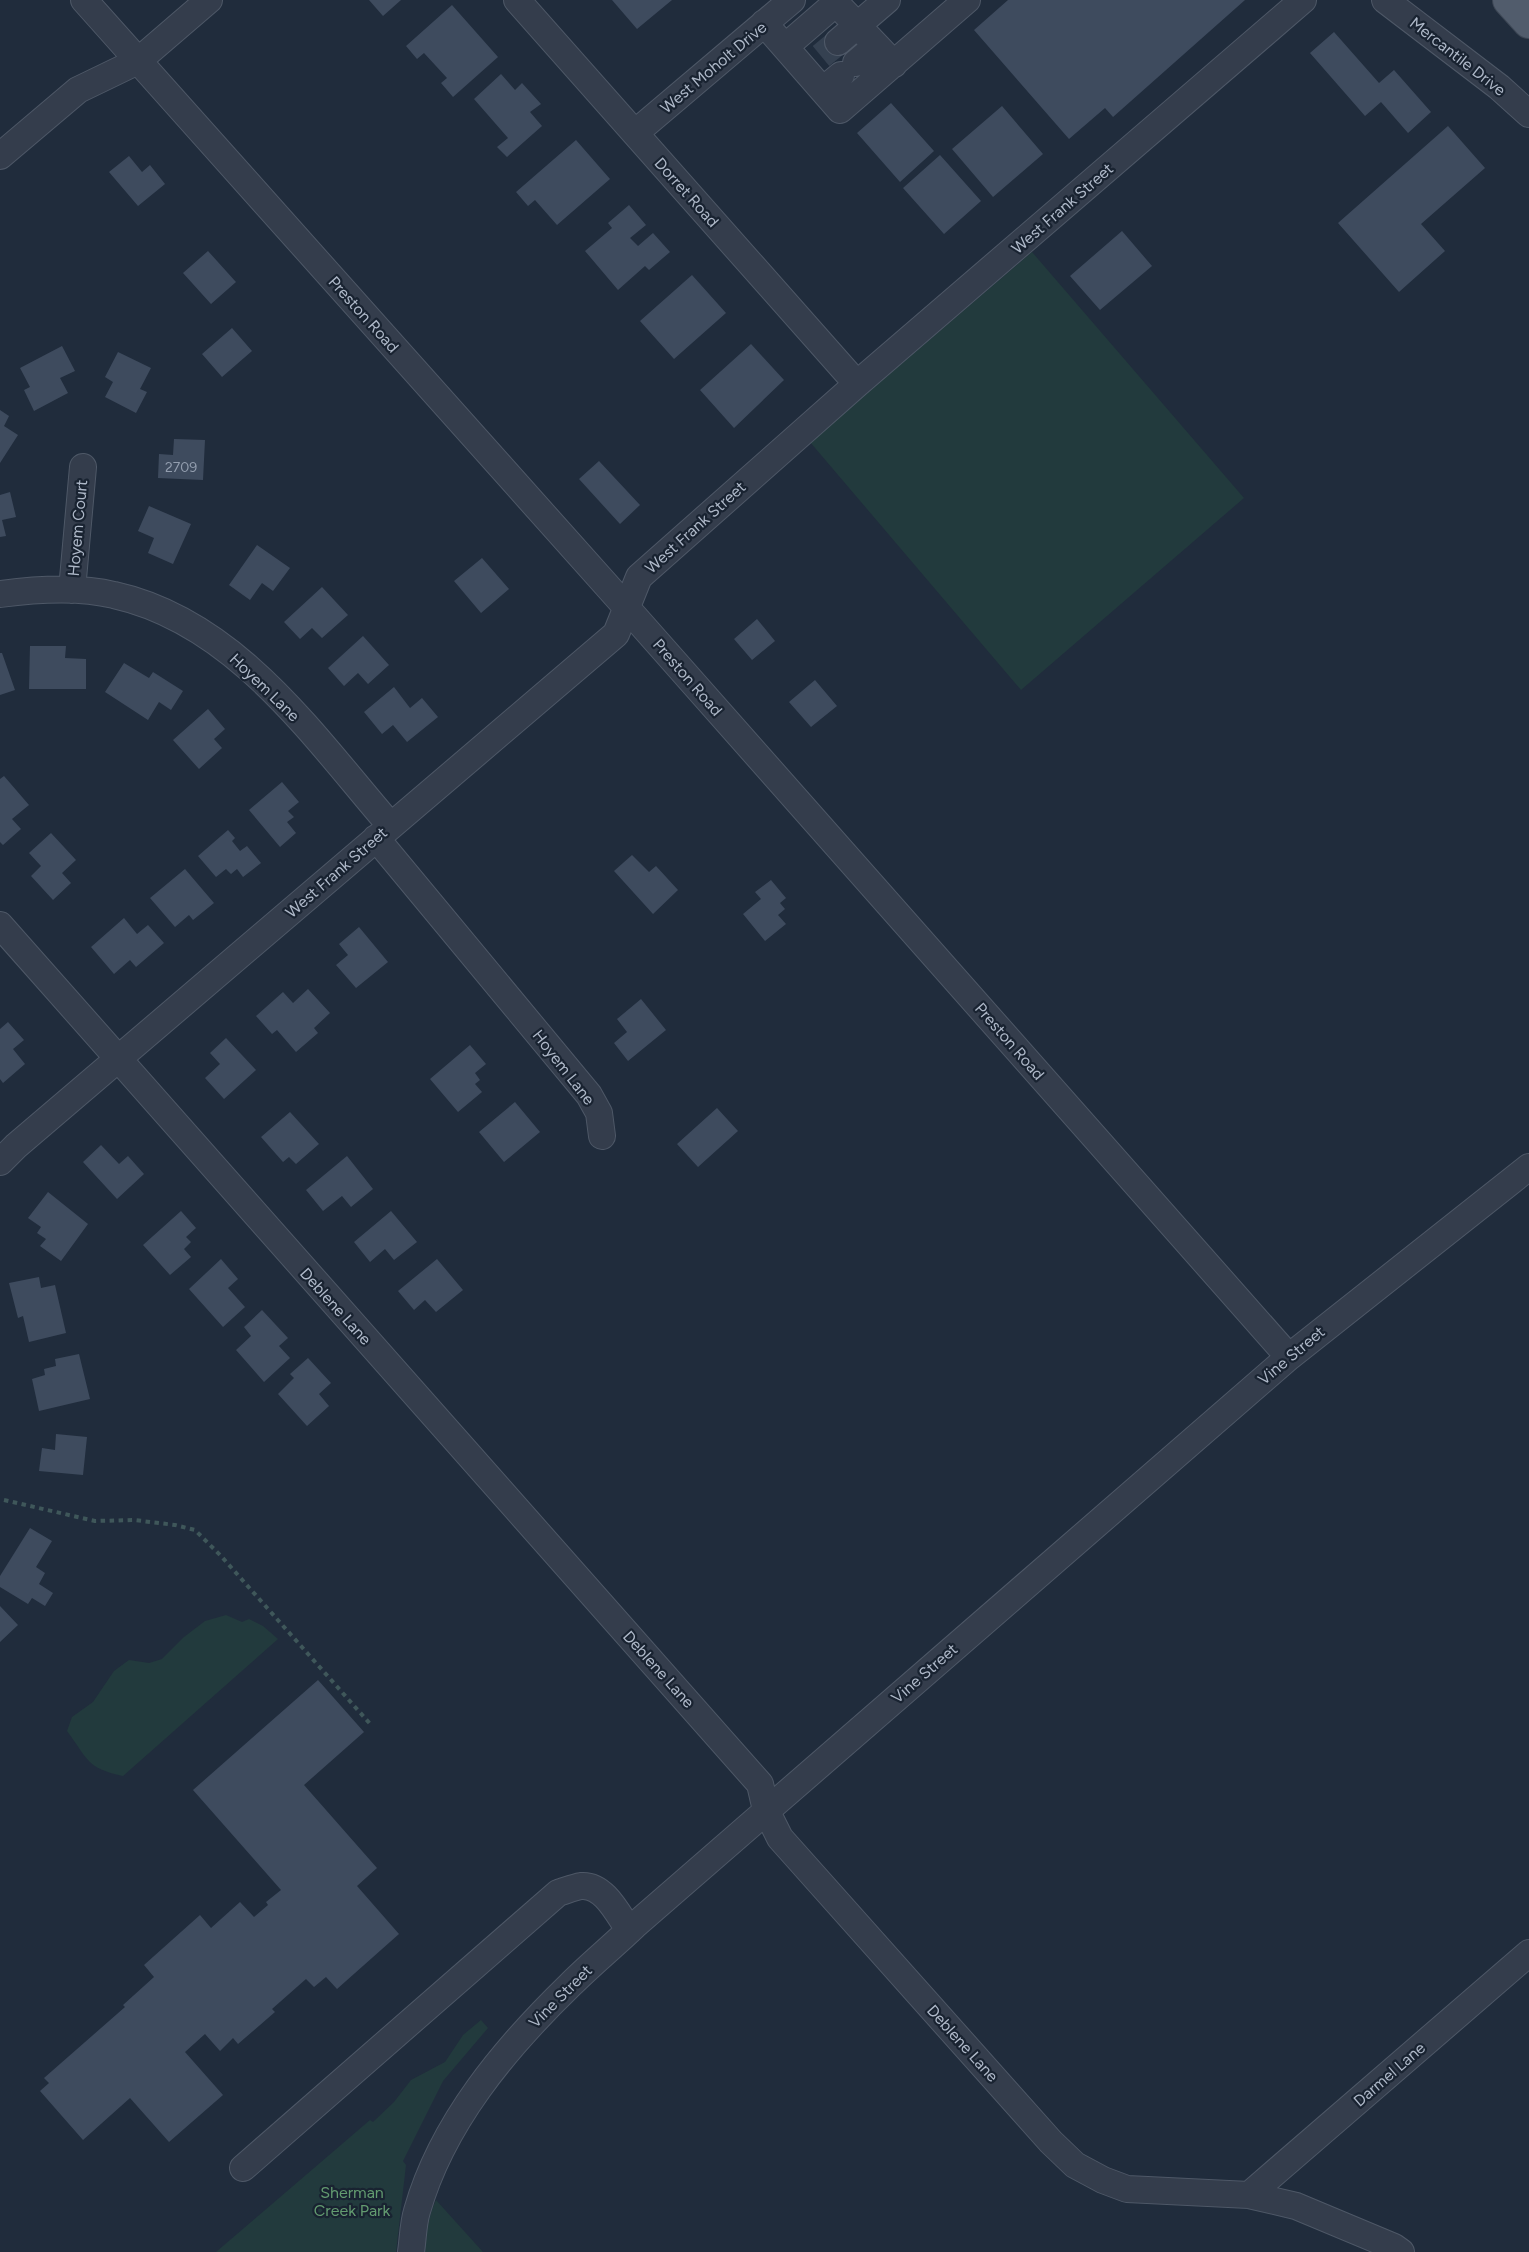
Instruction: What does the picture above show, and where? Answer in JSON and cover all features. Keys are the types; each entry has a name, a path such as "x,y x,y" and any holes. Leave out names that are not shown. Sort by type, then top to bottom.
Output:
{"main road":[{"path":"1509,0 1529,22"}],"street":[{"name":"Preston Road","path":"84,0 626,607 1288,1357"},
{"path":"0,156 78,90 138,61 209,0"},
{"name":"Dorret Road","path":"517,0 857,384"},
{"name":"West Moholt Drive","path":"634,133 792,0"},
{"path":"821,56 887,0"},
{"path":"840,76 885,55 967,0"},
{"name":"West Frank Street","path":"0,1162 383,831 616,634 639,577 857,384 1303,0"},
{"name":"Mercantile Drive","path":"1385,0 1499,87 1529,114"},
{"path":"785,47 835,1 885,55"},
{"path":"764,23 785,47 821,56 840,76 840,110 885,55"},
{"name":"Hoyem Court","path":"72,590 83,467"},
{"name":"Hoyem Lane","path":"0,594 72,590 113,594 158,608 204,633 245,663 276,694 589,1095 599,1113 603,1136"},
{"name":"Deblene Lane","path":"0,925 760,1784 766,1810 780,1838 1051,2142 1075,2164 1103,2180 1127,2189 1249,2195 1296,2206 1401,2252"},
{"name":"Vine Street","path":"411,2252 416,2213 433,2167 455,2125 483,2082 527,2029 569,1986 766,1810 1288,1357 1529,1167"},
{"path":"243,2168 558,1893 581,1886 594,1887 603,1895 629,1930"},
{"name":"Darmel Lane","path":"1249,2195 1529,1953"}],"path":[{"path":"4,1500 95,1521 134,1520 195,1530 221,1556 372,1726"}],"green space":[{"path":"1032,252 1244,498 1021,690 810,442"},
{"path":"226,1615 242,1622 249,1619 263,1626 278,1639 123,1776 102,1770 89,1761 67,1731 72,1717 93,1702 114,1671 129,1660 149,1663 162,1659 184,1637 205,1621"},
{"name":"Sherman Creek Park","path":"481,2020 488,2028 443,2081 403,2161 406,2165 396,2252 216,2252 370,2120 373,2122 394,2102 411,2080 445,2062 463,2035"},
{"path":"436,2200 483,2252 425,2252 428,2226"}],"building":[{"path":"369,0 401,0 383,16"},
{"path":"612,0 672,0 637,29"},
{"path":"1008,0 1245,0 1113,117 1105,108 1069,139 974,30"},
{"path":"452,5 498,57 453,97 441,83 447,78 424,53 417,59 406,46"},
{"path":"1334,32 1379,83 1394,70 1431,112 1408,133 1381,102 1365,116 1310,53"},
{"path":"501,74 515,90 522,83 541,104 530,112 542,126 507,157 497,147 508,138 474,99"},
{"path":"891,103 934,151 900,182 857,133"},
{"path":"1002,106 1043,154 993,197 952,149"},
{"path":"1448,126 1485,168 1421,224 1445,251 1399,292 1338,223"},
{"path":"576,140 610,179 557,225 535,200 528,206 516,192"},
{"path":"940,155 981,201 944,234 903,188"},
{"path":"129,156 142,172 150,165 165,184 138,206 109,172"},
{"path":"629,205 646,225 630,238 638,246 653,233 670,252 649,270 645,266 618,290 585,251 612,228 608,223"},
{"path":"1122,231 1152,266 1100,310 1070,276"},
{"path":"208,251 236,282 211,304 183,273"},
{"path":"692,275 726,313 674,359 640,321"},
{"path":"232,328 252,351 222,377 202,354"},
{"path":"751,344 784,380 734,428 700,390"},
{"path":"62,346 75,371 60,378 68,393 34,411 24,390 30,387 20,368"},
{"path":"118,352 151,368 140,389 147,392 136,413 105,397 113,382 105,377"},
{"path":"0,410 9,416 4,426 18,435 0,463"},
{"path":"174,439 205,440 203,480 158,478 159,454 173,455"},
{"path":"599,461 640,505 620,524 579,479"},
{"path":"10,492 16,517 2,520 6,536 0,537 0,495"},
{"path":"149,506 191,524 173,564 148,553 154,538 138,531"},
{"path":"257,545 290,568 273,591 262,583 250,600 229,585"},
{"path":"482,558 509,589 481,613 454,581"},
{"path":"322,587 348,615 322,638 312,628 300,639 284,622"},
{"path":"757,619 775,641 752,660 734,639"},
{"path":"363,636 389,665 368,684 358,673 344,686 328,668"},
{"path":"30,646 66,646 65,658 86,659 86,689 29,689"},
{"path":"0,653 2,653 15,690 0,695"},
{"path":"124,663 149,678 153,672 183,691 171,710 159,702 148,720 105,692"},
{"path":"815,680 837,706 811,727 789,702"},
{"path":"394,687 410,708 422,698 438,717 407,742 393,725 382,734 364,712"},
{"path":"208,709 225,729 214,739 222,748 199,769 173,740"},
{"path":"4,776 29,805 12,819 21,829 3,845 0,842 0,779"},
{"path":"282,782 299,802 288,811 294,817 287,822 296,833 280,847 249,810"},
{"path":"228,830 235,838 232,841 240,851 247,846 261,863 243,877 237,869 231,874 226,869 216,877 198,856"},
{"path":"51,833 76,860 62,873 71,883 53,900 31,876 41,866 29,853"},
{"path":"632,855 649,872 656,866 678,890 653,914 614,871"},
{"path":"185,869 214,903 193,920 189,915 175,927 150,898"},
{"path":"771,880 786,898 780,903 785,909 778,915 786,924 765,941 743,914 761,899 755,892"},
{"path":"124,918 137,934 148,925 164,943 136,967 130,960 114,974 91,947"},
{"path":"359,927 388,962 356,988 336,965 348,955 339,944"},
{"path":"308,989 330,1013 314,1028 318,1033 296,1052 277,1030 272,1034 256,1016 283,992 293,1003"},
{"path":"641,999 666,1030 628,1061 614,1043 627,1032 617,1019"},
{"path":"8,1022 24,1040 13,1049 25,1064 3,1083 0,1079 0,1029"},
{"path":"226,1038 256,1070 224,1099 205,1078 220,1064 210,1053"},
{"path":"470,1045 486,1064 475,1073 480,1080 475,1084 482,1092 458,1112 430,1079"},
{"path":"515,1102 540,1132 504,1162 479,1132"},
{"path":"717,1108 738,1131 698,1167 677,1144"},
{"path":"290,1112 319,1144 296,1164 289,1157 283,1162 261,1137"},
{"path":"101,1145 119,1164 128,1156 144,1174 117,1199 83,1162"},
{"path":"347,1156 373,1189 351,1207 342,1196 323,1211 306,1190"},
{"path":"48,1192 88,1224 61,1261 40,1246 46,1239 37,1233 41,1227 28,1218"},
{"path":"181,1211 196,1228 186,1237 191,1242 184,1249 191,1257 170,1275 143,1245"},
{"path":"391,1211 417,1242 394,1260 385,1249 370,1262 354,1242"},
{"path":"221,1259 238,1279 228,1288 245,1307 223,1327 189,1289"},
{"path":"437,1259 463,1290 436,1312 425,1300 414,1310 398,1291"},
{"path":"39,1277 41,1288 55,1285 66,1333 29,1342 23,1316 18,1318 9,1283"},
{"path":"262,1310 288,1338 279,1346 290,1358 264,1382 236,1350 251,1336 244,1327"},
{"path":"79,1354 90,1399 39,1411 32,1379 45,1375 44,1369 56,1366 55,1359"},
{"path":"308,1358 331,1383 319,1394 329,1406 307,1426 278,1394 294,1378 290,1374"},
{"path":"56,1434 87,1437 83,1475 39,1471 42,1448 55,1450"},
{"path":"30,1528 52,1541 36,1567 45,1573 39,1584 53,1593 45,1606 32,1598 28,1604 0,1587 0,1576"},
{"path":"0,1606 18,1625 0,1642"},
{"path":"318,1680 364,1732 304,1785 377,1868 357,1886 399,1934 337,1989 326,1977 314,1987 306,1979 272,2009 275,2012 238,2044 233,2038 220,2051 205,2034 185,2052 223,2095 169,2142 130,2098 83,2140 40,2091 49,2083 44,2078 125,2007 123,2005 154,1977 144,1965 200,1915 211,1928 240,1902 254,1917 268,1905 266,1902 281,1890 193,1790"}],"tunnel":[{"path":"821,56 838,42"}]}
